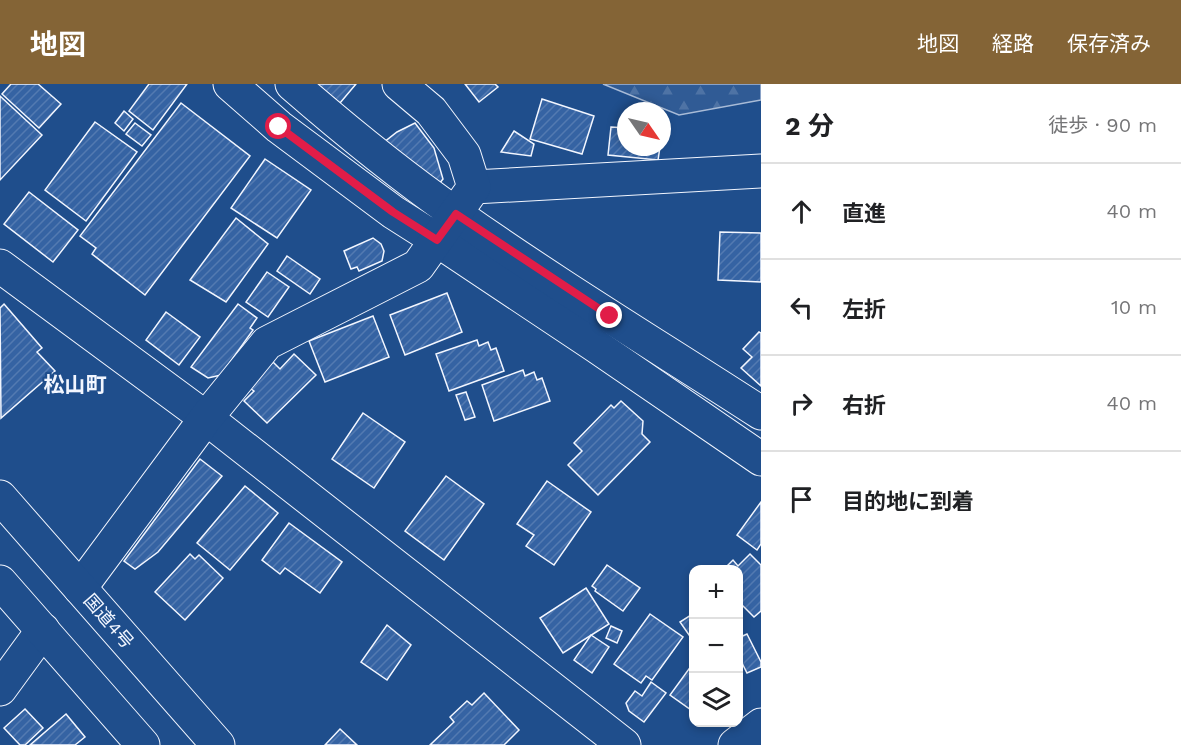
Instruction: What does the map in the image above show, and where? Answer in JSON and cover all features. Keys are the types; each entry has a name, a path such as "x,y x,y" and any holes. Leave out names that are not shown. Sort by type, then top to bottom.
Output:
{"main road":[{"path":"230,84 279,127 393,212 447,227 761,413"},
{"path":"292,84 374,152 447,227 761,459"},
{"path":"399,84 431,111 464,155 474,187"},
{"path":"474,187 761,171"},
{"path":"80,588 206,418 267,343 418,266 474,187"},
{"path":"0,266 206,418 624,745"},
{"name":"国道4号","path":"0,497 218,745"},
{"path":"0,582 143,745"},
{"path":"0,689 43,630"},
{"path":"735,745 761,725"}],"green space":[{"path":"603,84 761,84 761,100 679,115 671,112 671,102 647,102"}],"building":[{"path":"11,84 38,84 61,104 39,128 2,94"},
{"path":"149,84 187,84 153,130 129,111"},
{"path":"317,84 356,84 340,103"},
{"path":"465,84 495,84 498,87 479,102"},
{"path":"0,96 42,135 0,180"},
{"path":"542,99 594,116 582,154 530,139"},
{"path":"181,103 250,156 145,295 92,254 96,248 80,236"},
{"path":"124,111 133,119 124,131 115,123"},
{"path":"95,122 137,152 86,221 45,190"},
{"path":"135,123 151,135 142,146 126,134"},
{"path":"415,123 434,148 443,179 439,184 383,143 397,132"},
{"path":"611,127 617,127 617,156 608,155"},
{"path":"514,131 534,144 531,156 501,152"},
{"path":"618,156 659,156 658,160"},
{"path":"265,159 311,190 277,238 231,208"},
{"path":"29,192 78,230 53,262 4,224"},
{"path":"236,218 268,244 226,302 190,280"},
{"path":"720,232 761,233 761,282 718,280"},
{"path":"373,238 381,244 384,251 382,261 359,271 357,267 351,269 344,251"},
{"path":"287,256 320,279 310,294 277,271"},
{"path":"267,272 289,287 268,317 246,302"},
{"path":"447,293 462,332 405,355 390,315"},
{"path":"4,304 42,348 37,352 55,371 1,418 0,308"},
{"path":"238,304 257,318 250,328 253,330 221,375 208,378 191,367"},
{"path":"166,312 200,337 179,365 146,340"},
{"path":"373,316 389,357 325,382 309,341"},
{"path":"759,332 761,333 761,386 741,368 752,357 743,349"},
{"path":"477,340 479,346 488,342 491,350 496,348 504,371 449,391 436,354"},
{"path":"294,354 316,375 267,423 244,401 254,391 248,387 273,362 280,369"},
{"path":"523,370 525,376 534,372 537,380 542,378 550,401 494,421 482,385"},
{"path":"466,392 475,417 465,420 456,395"},
{"path":"621,401 643,421 642,434 650,442 598,495 568,465 582,451 574,443 611,405 614,408"},
{"path":"363,413 405,442 374,488 332,459"},
{"path":"200,459 222,476 158,552 135,569 124,561"},
{"path":"446,476 484,504 444,560 405,531"},
{"path":"547,481 591,512 554,565 526,546 534,535 517,524"},
{"path":"245,486 278,513 230,570 197,543"},
{"path":"761,502 761,544 757,550 737,535"},
{"path":"289,523 342,562 320,593 285,568 280,574 262,560"},
{"path":"190,554 195,559 199,555 223,578 185,620 155,592"},
{"path":"750,554 761,565 761,611 754,617 743,606 743,565 739,565"},
{"path":"733,560 737,565 728,565"},
{"path":"607,565 640,588 623,611 595,591 596,589 592,586"},
{"path":"586,588 609,624 563,653 540,618"},
{"path":"650,614 683,637 652,680 646,676 641,683 614,664"},
{"path":"689,616 689,635 680,622"},
{"path":"387,625 411,645 387,680 361,662"},
{"path":"611,626 622,631 617,643 606,638"},
{"path":"747,634 761,662 761,667 747,673 743,665 743,636"},
{"path":"591,635 609,647 592,673 574,660"},
{"path":"689,669 689,708 670,695"},
{"path":"651,682 666,693 644,722 629,711 626,703 635,691 642,696"},
{"path":"484,693 519,730 504,745 430,745 454,722 450,717 467,701 472,705"},
{"path":"25,709 43,728 25,745 20,745 4,728"},
{"path":"66,714 85,737 75,745 30,745"},
{"path":"340,729 357,745 325,745"}],"district":[{"name":"松山町","path":"75,384"}],"route":[{"path":"279,127 393,212 437,240 456,214 610,316"}]}
